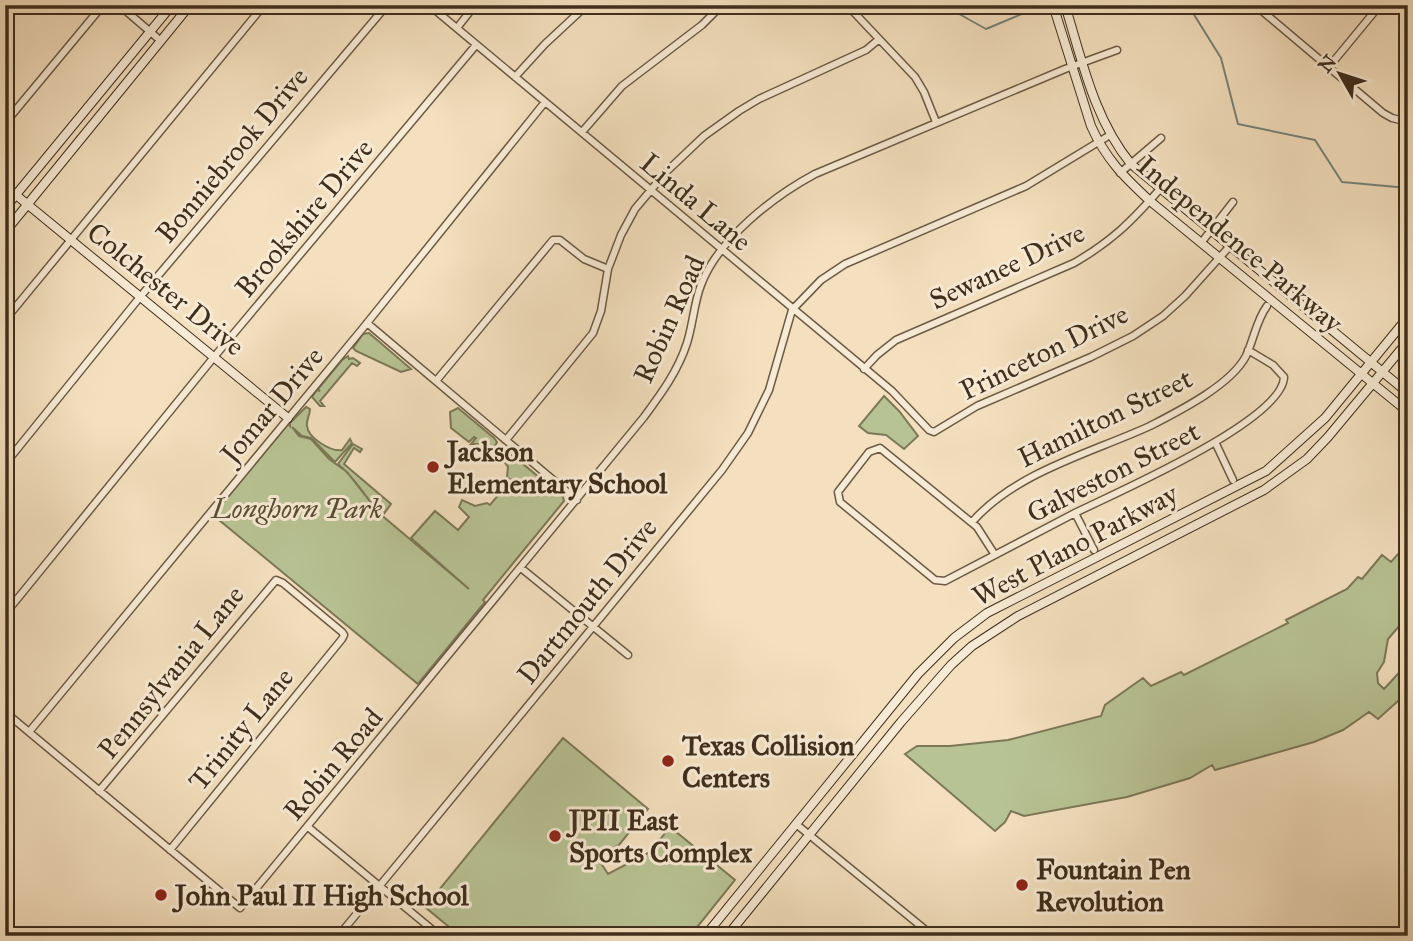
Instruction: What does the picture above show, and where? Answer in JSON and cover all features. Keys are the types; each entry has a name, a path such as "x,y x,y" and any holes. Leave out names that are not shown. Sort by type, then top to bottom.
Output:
{"main road":[{"path":"5,208 172,5"},
{"path":"5,232 190,5"},
{"name":"Independence Parkway","path":"1053,5 1098,142 1120,173 1150,201 1408,412"},
{"name":"Independence Parkway","path":"1065,5 1082,62 1110,135 1131,164 1408,393"},
{"name":"Colchester Drive","path":"16,195 288,418"},
{"name":"West Plano Parkway","path":"705,936 938,652 987,613 1266,471 1325,418 1408,317"},
{"name":"West Plano Parkway","path":"727,936 929,688 972,646 1018,616 1264,490 1307,458 1328,437 1408,341"}],"street":[{"path":"5,123 103,5"},
{"path":"119,5 161,41"},
{"path":"5,320 264,5"},
{"name":"Bonniebrook Drive","path":"5,464 140,297 387,5"},
{"name":"Linda Lane","path":"429,5 892,391 934,432"},
{"path":"457,28 475,5"},
{"path":"515,77 545,44 587,5"},
{"path":"582,132 622,86 702,25 722,5"},
{"path":"847,5 915,77 936,122"},
{"path":"1328,68 1380,5"},
{"path":"1259,7 1383,113 1408,122"},
{"path":"506,440 593,334 601,311 608,269 627,222 650,191 687,152 738,111 866,50 878,40"},
{"name":"Brookshire Drive","path":"5,614 214,357 476,45"},
{"name":"Robin Road","path":"170,850 240,908 644,418 676,371 707,271 743,226 791,187 816,174 936,122 1117,50"},
{"name":"Jomar Drive","path":"29,732 367,323 545,102"},
{"name":"Dartmouth Drive","path":"340,934 722,470 748,433 769,390 792,310 821,280 845,264 1026,186 1110,135"},
{"path":"1120,173 1161,138"},
{"name":"Sewanee Drive","path":"864,369 896,340 1074,263 1097,250 1131,222 1160,189"},
{"path":"1201,243 1233,202"},
{"path":"436,381 553,240 559,240 584,259 608,269"},
{"name":"Princeton Drive","path":"934,432 976,406 1091,357 1133,335 1180,301 1230,247"},
{"name":"Hamilton Street","path":"972,522 987,506 1011,488 1172,414 1220,383 1234,371 1248,351 1257,323 1267,306"},
{"path":"367,323 577,499"},
{"name":"Galveston Street","path":"972,522 884,450 876,448 869,452 839,489 837,496 840,502 935,580 941,582 1216,444 1259,411 1279,392 1284,383 1284,377 1273,365 1248,351"},
{"path":"1216,444 1234,480"},
{"path":"1075,513 1094,550"},
{"path":"972,522 983,533 995,555"},
{"path":"521,568 628,655"},
{"name":"Trinity Lane","path":"170,850 344,635 283,583 275,580"},
{"name":"Pennsylvania Lane","path":"99,791 275,580"},
{"path":"5,712 170,850"},
{"path":"796,824 933,936"},
{"path":"308,827 440,936"}],"green space":[{"path":"369,333 411,369 401,372 356,351 353,348 363,334"},
{"path":"348,356 360,363 357,366 352,363 320,401 324,406 320,406 312,397"},
{"path":"884,396 918,436 904,449 886,435 868,433 859,426"},
{"name":"Longhorn Park","path":"306,407 310,409 308,431 316,439 337,450 342,450 350,439 352,443 335,462 311,438 302,436 292,427 299,436 311,439 329,459 347,472 379,513 469,589 411,538 435,511 458,530 469,517 459,507 462,500 475,506 487,503 490,505 511,480 507,477 508,467 501,457 506,450 563,497 564,501 418,684 213,515 288,424 290,426"},
{"path":"458,408 494,438 497,442 495,446 490,448 471,444 476,438 469,442 451,428 450,412"},
{"path":"353,444 362,449 360,452 354,448 344,464 391,504 383,515 338,464"},
{"path":"1408,543 1408,616 1388,639 1384,662 1377,673 1378,683 1384,689 1408,663 1408,692 1378,719 1369,712 1343,730 1314,742 1215,770 1212,765 1190,778 1127,797 1024,816 1011,811 1005,822 995,831 905,754 917,746 950,746 1008,740 1101,716 1105,705 1143,678 1151,686 1181,672 1184,675 1288,623 1286,620 1347,589 1358,577 1362,579 1382,555 1391,562"},
{"name":"JPII East Sports Complex","path":"563,738 648,809 619,845 597,857 608,874 650,852 670,827 735,880 690,936 460,936 425,907"}],"waterway":[{"path":"943,5 986,29 1041,6"},
{"path":"1188,5 1221,58 1238,124 1315,140 1342,182 1408,188"}],"place":[{"name":"Jackson Elementary School","path":"433,467"},
{"name":"Texas Collision Centers","path":"668,761"},
{"name":"JPII East Sports Complex","path":"555,836"},
{"name":"Fountain Pen Revolution","path":"1022,885"},
{"name":"John Paul II High School","path":"161,895"}]}
